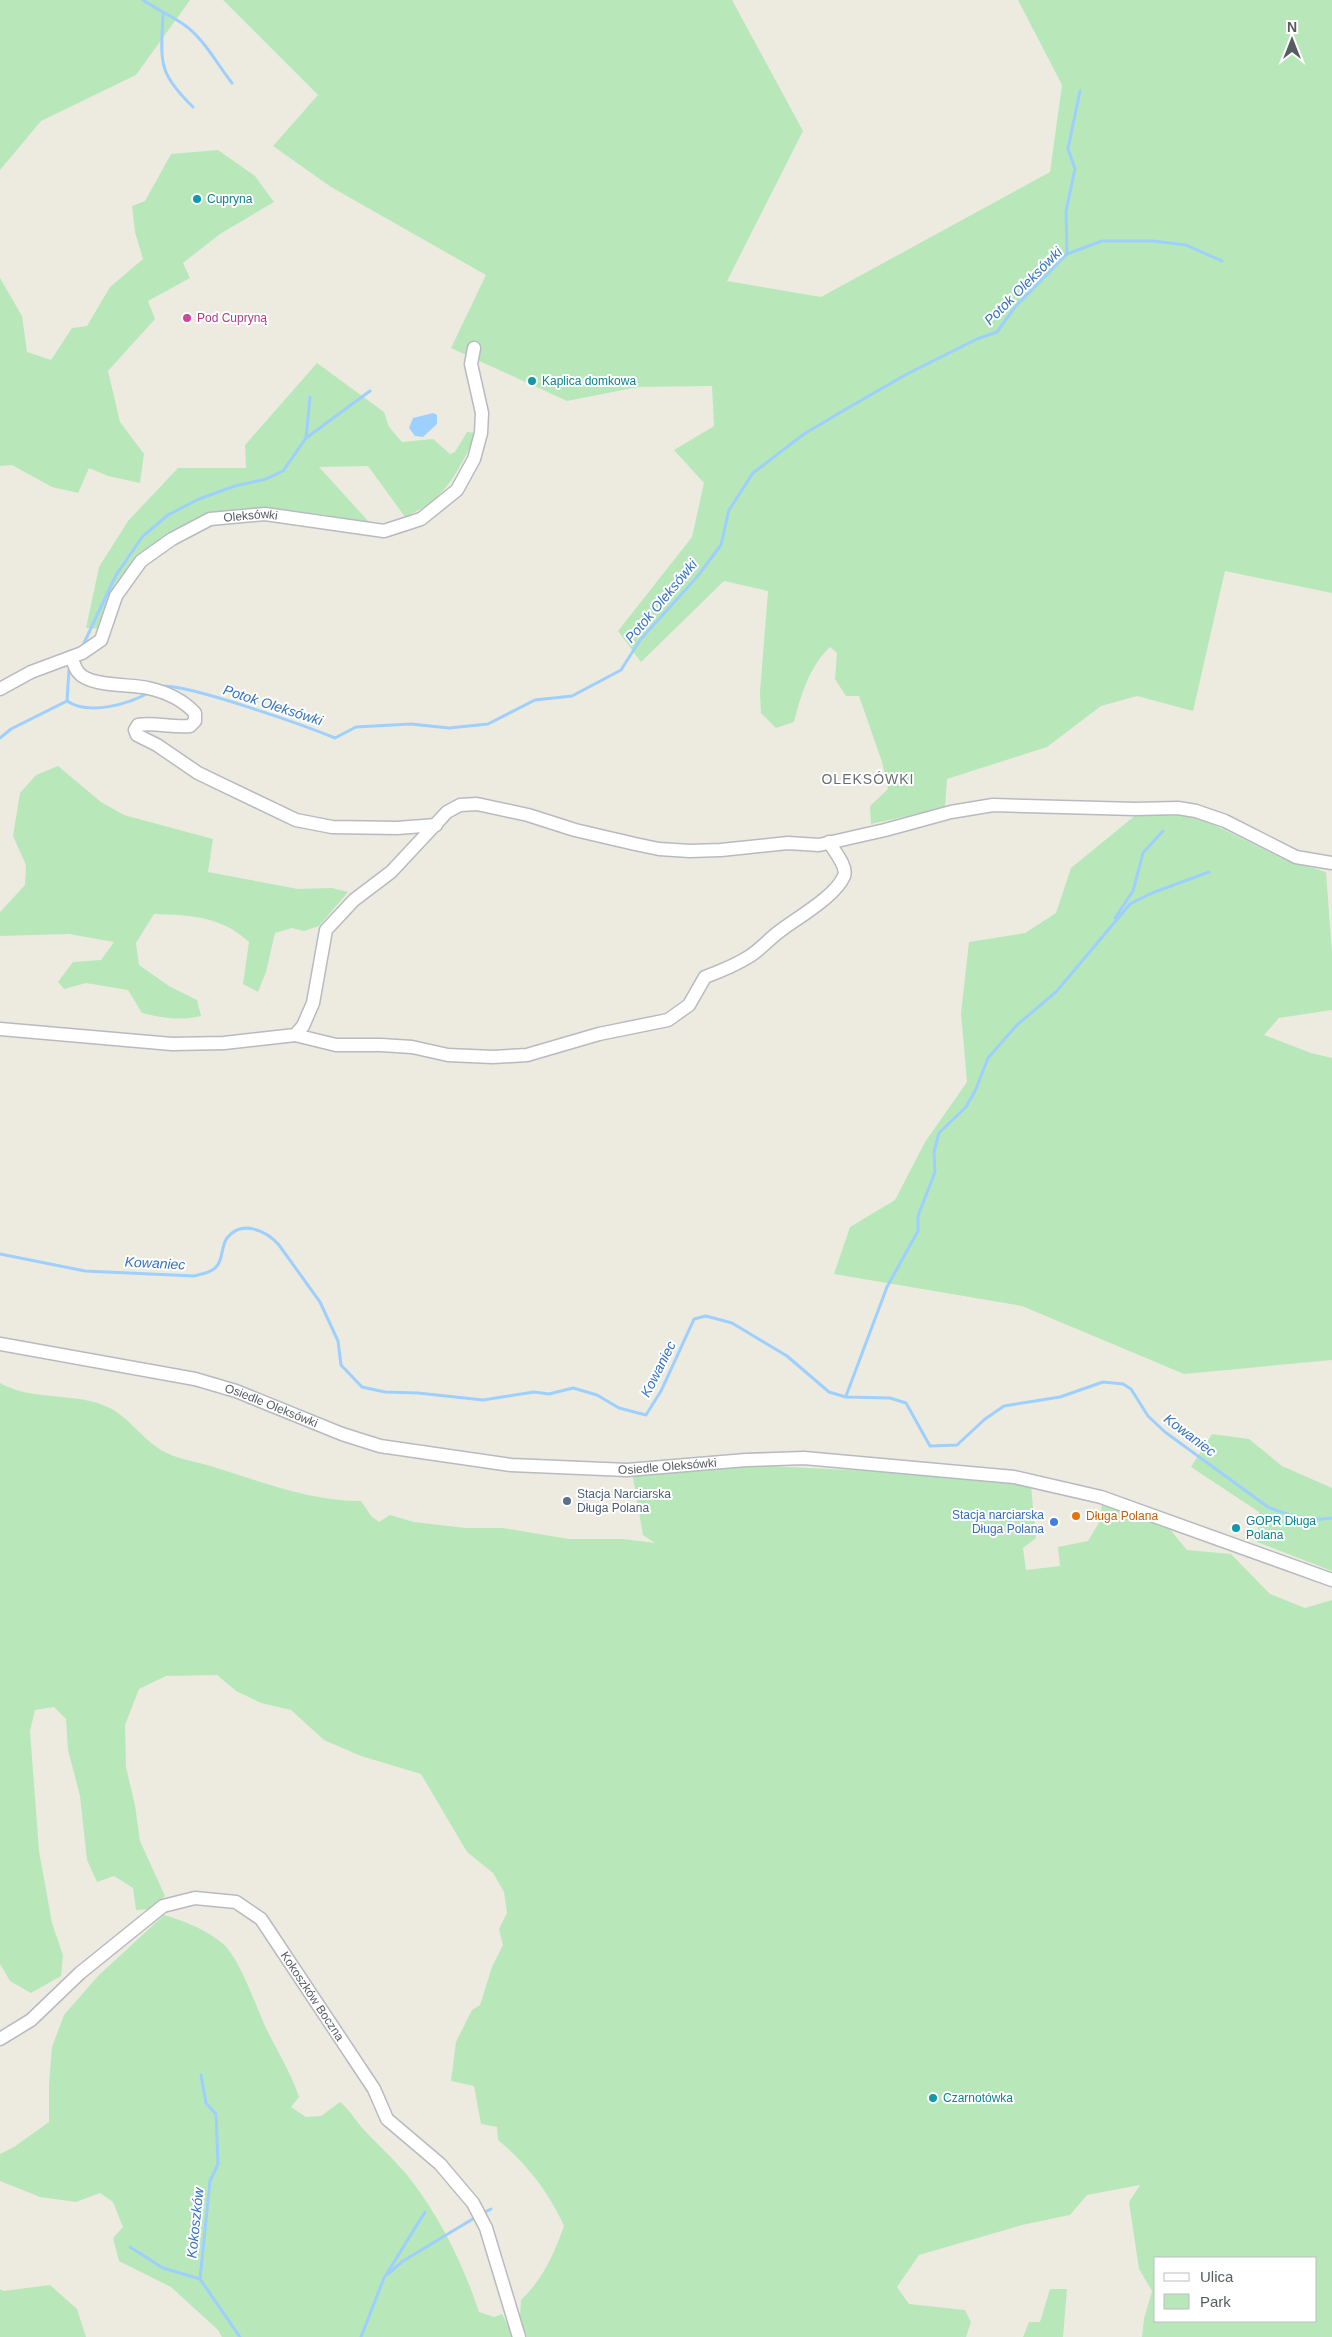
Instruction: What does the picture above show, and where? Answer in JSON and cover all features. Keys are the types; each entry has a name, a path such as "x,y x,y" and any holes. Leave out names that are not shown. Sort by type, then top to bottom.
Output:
{"street":[{"name":"Oleksówki","path":"0,690 31,672 82,653 101,640 116,596 141,561 172,539 210,519 264,514 384,531 421,519 457,490 474,460 481,434 482,413 471,364 474,348"},
{"path":"72,657 78,672 91,681 153,690 188,706 196,714 195,721 190,726 138,725 135,730 136,735 157,745 198,773 296,820 340,828 397,828 436,825"},
{"path":"295,1034 303,1026 313,1003 326,930 354,900 391,872 447,812 460,805 477,804 659,849 721,850 788,843 819,845 885,830 950,812 993,804 1135,809 1178,808 1196,811 1225,821 1296,857 1332,863"},
{"path":"0,1029 172,1044 224,1043 295,1034 336,1045 381,1044 412,1047 448,1055 492,1058 527,1055 599,1034 668,1020 689,1005 705,977 725,970 751,955 778,932 816,906 836,887 845,875 845,868 829,842"},
{"name":"Osiedle Oleksówki","path":"0,1344 195,1379 236,1391 342,1434 380,1446 502,1464 627,1470 746,1460 804,1458 1014,1477 1101,1497 1332,1580"},
{"name":"Kokoszków Boczna","path":"0,2039 30,2020 80,1973 163,1906 195,1898 236,1902 261,1919 374,2089 388,2119 440,2164 473,2203 486,2228 520,2337"}],"green space":[{"path":"0,0 190,0 136,75 41,121 0,170"},
{"path":"223,0 732,0 803,131 727,281 821,297 1050,172 1062,85 1018,0 1332,0 1332,593 1225,571 1193,711 1137,696 1101,706 1047,747 947,779 945,808 871,824 870,806 888,789 882,762 859,696 846,696 835,679 837,653 830,647 816,663 803,692 794,722 776,728 761,713 760,692 768,591 724,581 641,662 618,631 692,537 704,483 674,450 714,426 712,386 638,387 567,401 451,348 486,275 331,187 273,146 318,95"},
{"path":"218,150 255,176 274,202 220,234 183,263 190,278 148,301 155,319 108,371 120,422 144,454 140,483 108,476 89,468 78,493 52,487 12,465 0,466 0,278 22,316 27,352 51,360 72,328 87,326 110,287 143,259 135,232 132,206 145,201 171,154"},
{"path":"317,363 384,412 389,427 402,442 433,439 450,454 455,452 467,432 477,433 450,482 432,501 420,510 405,517 368,466 319,467 370,523 320,514 230,511 155,544 102,629 86,628 99,567 128,521 178,468 246,468 245,445"},
{"path":"58,766 101,802 124,815 213,839 208,872 298,889 332,888 348,892 319,926 304,931 292,928 275,933 266,972 258,992 243,984 249,942 238,933 216,922 192,916 154,914 136,943 139,965 169,986 197,1000 201,1016 171,1018 142,1013 128,990 86,983 64,989 58,982 73,962 101,960 114,942 69,934 0,936 0,912 25,885 26,865 13,836 20,793 36,775"},
{"path":"1176,812 1198,817 1283,859 1326,872 1332,953 1332,1010 1279,1018 1264,1035 1311,1053 1332,1058 1332,1360 1184,1374 1022,1306 834,1274 850,1227 895,1200 925,1142 967,1082 961,1013 969,942 1025,933 1056,913 1071,868 1137,814"},
{"path":"0,1383 26,1393 97,1403 118,1413 159,1449 172,1455 305,1494 323,1498 361,1501 371,1516 379,1522 390,1515 414,1522 466,1528 503,1528 569,1539 623,1539 655,1543 643,1535 632,1472 766,1466 896,1472 1031,1486 1036,1538 1023,1548 1026,1570 1060,1566 1058,1547 1088,1541 1100,1521 1102,1503 1168,1527 1187,1550 1231,1554 1270,1594 1305,1608 1332,1600 1332,2337 1142,2337 1144,2319 1152,2291 1139,2269 1129,2202 1140,2185 1087,2195 1070,2215 1022,2225 919,2255 897,2287 909,2304 965,2310 971,2322 966,2337 527,2337 520,2317 521,2300 542,2275 564,2226 551,2201 536,2179 518,2158 498,2140 497,2127 481,2124 474,2086 451,2081 456,2042 472,2010 480,2005 492,1967 503,1945 499,1929 507,1913 504,1892 493,1873 467,1852 421,1774 361,1756 324,1740 291,1710 261,1703 236,1691 217,1675 166,1676 139,1689 125,1725 126,1767 135,1805 140,1841 165,1896 152,1909 136,1910 133,1888 114,1876 97,1882 87,1860 80,1796 68,1750 66,1719 54,1707 35,1710 30,1731 39,1851 52,1923 63,1955 61,1976 31,1993 10,1981 0,1964"},
{"path":"1212,1434 1249,1439 1282,1466 1332,1488 1332,1571 1257,1542 1259,1512 1191,1467"},
{"path":"164,1915 201,1930 222,1943 229,1950 242,1972 268,2032 296,2088 299,2097 291,2107 306,2117 321,2116 340,2102 351,2113 363,2129 396,2162 422,2195 451,2243 479,2312 494,2317 502,2314 514,2337 222,2337 218,2330 171,2287 119,2261 113,2238 123,2227 113,2202 100,2193 76,2202 40,2197 0,2181 0,2154 14,2147 49,2122 49,2084 52,2047 64,2015 98,1976"},
{"path":"50,2285 77,2309 86,2337 0,2337 0,2289 3,2291"},
{"path":"1050,2289 1067,2289 1063,2337 1023,2337 1029,2322 1040,2322"}],"water":[{"path":"433,413 437,415 437,424 423,437 415,436 409,428 413,418"}],"waterway":[{"path":"143,0 190,29 203,43 232,83"},
{"path":"163,14 162,55 167,75 181,95 193,107"},
{"path":"1067,254 1066,211 1075,169 1068,149 1080,91"},
{"name":"Potok Oleksówki","path":"160,687 172,687 217,697 335,738 356,727 411,724 449,728 488,724 535,700 572,696 621,670 640,640 697,577 721,545 729,510 753,473 804,434 853,405 907,374 977,339 997,332 1015,307 1067,254 1102,241 1153,241 1186,245 1222,261"},
{"path":"84,643 116,575 143,536 168,515 199,499 235,486 266,479 283,471 306,438 370,391"},
{"path":"306,438 310,397"},
{"path":"67,701 69,670"},
{"name":"Potok Oleksówki","path":"0,738 11,729 67,701 86,708 109,707 131,701 150,692"},
{"path":"1115,918 1133,891 1143,853 1163,831"},
{"path":"846,1396 887,1287 918,1231 918,1216 935,1172 934,1152 939,1133 966,1107 976,1089 988,1058 1017,1025 1056,992 1130,904 1152,893 1209,872"},
{"name":"Kowaniec","path":"0,1254 85,1271 194,1276 209,1272 216,1267 220,1261 225,1241 233,1232 240,1229 254,1229 268,1235 279,1245 320,1302 338,1341 341,1365 362,1387 385,1392 418,1393 483,1400 534,1392 549,1394 573,1388 597,1395 619,1408 646,1415 661,1391 694,1319 706,1316 732,1323 787,1356 829,1392 846,1397 890,1398 906,1403 930,1446 957,1445 985,1419 1004,1406 1060,1397 1103,1382 1123,1384 1131,1389 1148,1416 1165,1432 1268,1507 1299,1517 1332,1518"},
{"name":"Kokoszków","path":"201,2075 206,2103 216,2114 218,2164 210,2181 200,2279 240,2337"},
{"path":"483,2213 491,2209"},
{"path":"361,2337 384,2278 425,2212"},
{"path":"388,2274 403,2261 476,2217"},
{"path":"130,2247 163,2268 200,2279"}],"place":[{"name":"Cupryna","path":"197,199"},
{"name":"Pod Cupryną","path":"187,318"},
{"name":"Kaplica domkowa","path":"532,381"},
{"name":"Stacja Narciarska Długa Polana","path":"567,1501"},
{"name":"Długa Polana","path":"1076,1516"},
{"name":"Stacja narciarska Długa Polana","path":"1054,1522"},
{"name":"GOPR Długa Polana","path":"1236,1528"},
{"name":"Czarnotówka","path":"933,2098"}],"district":[{"name":"OLEKSÓWKI","path":"868,779"}]}
